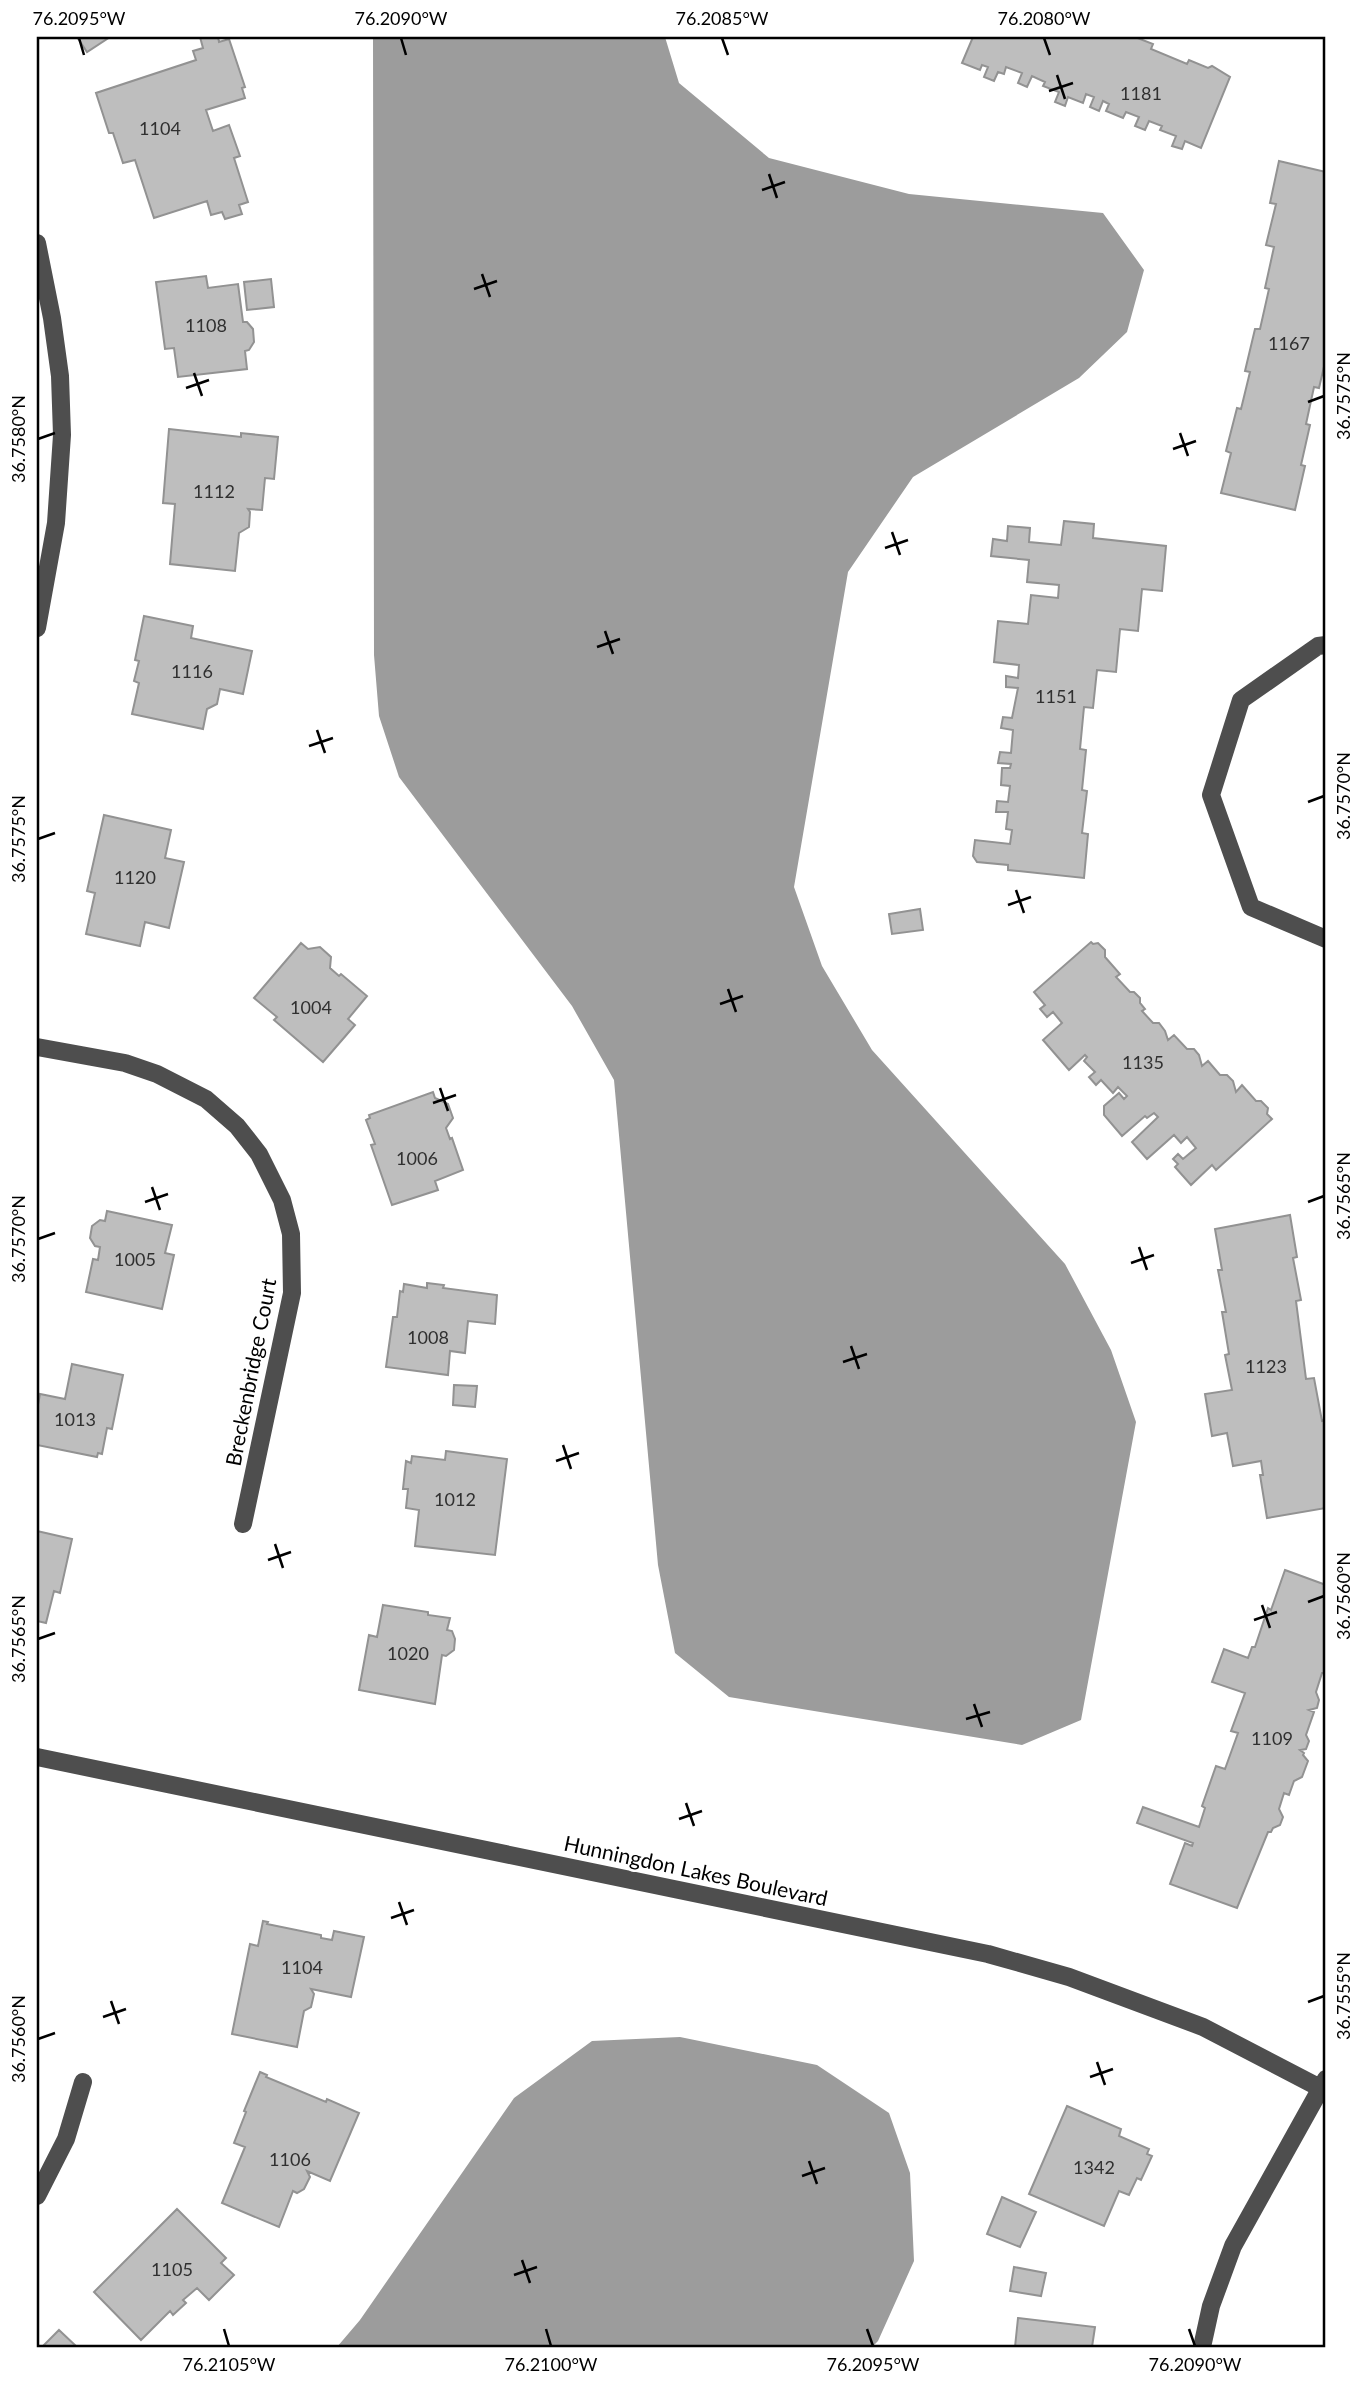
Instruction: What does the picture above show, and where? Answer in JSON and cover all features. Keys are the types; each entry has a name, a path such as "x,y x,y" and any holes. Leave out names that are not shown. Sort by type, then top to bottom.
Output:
{"street":[{"path":"37,243 57,352 62,435 56,523 37,628"},
{"path":"1326,645 1318,646 1241,700 1211,795 1251,907 1326,939"},
{"name":"Breckenbridge Court","path":"37,1047 125,1063 157,1074 206,1099 237,1126 259,1154 282,1200 291,1234 292,1293 243,1524"},
{"name":"Hunningdon Lakes Boulevard","path":"37,1757 988,1954 1069,1977 1203,2027 1324,2086"},
{"path":"37,2196 66,2139 83,2082"},
{"path":"1202,2347 1211,2306 1233,2246 1324,2086"}],"shaded area":[{"path":"373,37 665,37 679,83 769,158 909,194 1103,213 1144,270 1127,332 1079,378 913,477 848,572 794,887 822,966 872,1050 1065,1264 1111,1350 1136,1422 1081,1720 1022,1745 729,1697 675,1653 658,1565 614,1080 572,1006 399,777 379,716 374,655"},
{"path":"680,2037 817,2065 889,2113 910,2173 914,2261 878,2341 872,2347 337,2347 360,2320 514,2098 592,2041"}],"building":[{"path":"77,37 110,37 87,52"},
{"path":"200,37 218,37 219,42 229,39 245,87 242,88 245,98 206,110 213,131 229,125 240,156 234,158 248,202 239,205 242,214 225,219 222,212 211,215 207,201 154,218 135,160 123,163 113,133 109,133 96,93 196,60 193,51 203,48"},
{"path":"973,37 1135,37 1153,44 1151,49 1187,64 1189,60 1208,68 1212,66 1230,77 1201,148 1185,141 1182,149 1172,146 1176,136 1160,130 1162,126 1149,121 1145,130 1135,126 1139,117 1126,112 1123,118 1106,111 1109,104 1103,101 1099,111 1090,107 1094,97 1086,94 1083,103 1068,97 1065,106 1055,102 1059,92 1043,86 1045,82 1032,76 1027,87 1018,83 1022,73 1006,67 1004,74 998,72 994,81 984,77 988,67 982,65 980,70 962,63"},
{"path":"1279,161 1326,172 1326,358 1319,388 1314,387 1306,424 1310,425 1301,465 1305,466 1295,510 1221,493 1231,453 1226,451 1237,408 1241,409 1250,372 1245,371 1255,329 1260,329 1269,289 1265,288 1274,247 1266,245 1276,204 1270,203"},
{"path":"206,276 208,288 238,284 243,322 247,322 253,329 254,342 249,350 245,351 247,369 178,377 174,348 165,349 156,282"},
{"path":"271,279 274,307 247,310 244,282"},
{"path":"169,429 241,437 241,433 278,437 274,479 265,478 262,510 248,509 249,527 239,533 235,571 170,564 175,504 163,503"},
{"path":"1064,521 1094,524 1093,538 1166,546 1162,591 1142,589 1138,631 1120,629 1116,672 1097,670 1093,708 1084,707 1080,749 1086,750 1082,790 1087,791 1082,833 1088,834 1084,878 1008,870 1008,865 977,862 973,856 975,840 1010,844 1012,830 1006,829 1008,812 996,812 997,801 1008,802 1010,786 1001,785 1002,768 1010,768 1011,764 998,763 1000,752 1011,753 1013,730 1001,728 1003,717 1012,718 1018,688 1006,687 1006,676 1018,678 1019,665 994,662 998,621 1028,624 1031,595 1058,598 1059,585 1027,582 1029,560 991,556 993,539 1007,541 1008,526 1030,528 1029,542 1061,545"},
{"path":"144,616 193,626 191,638 252,651 243,694 220,689 217,704 207,709 203,729 132,714 139,683 134,681 139,661 135,660"},
{"path":"104,815 171,830 165,858 184,862 169,928 145,922 140,946 86,934 95,893 87,891"},
{"path":"920,909 923,930 892,934 889,914"},
{"path":"1091,942 1098,943 1105,950 1105,957 1120,974 1116,977 1140,998 1145,1009 1142,1011 1153,1023 1159,1023 1168,1040 1174,1035 1187,1049 1194,1049 1202,1066 1208,1061 1220,1075 1227,1075 1233,1081 1236,1092 1242,1085 1256,1101 1261,1101 1268,1108 1267,1114 1272,1119 1216,1170 1212,1165 1191,1185 1175,1167 1178,1164 1173,1159 1178,1154 1183,1159 1196,1148 1187,1137 1181,1143 1174,1135 1147,1159 1132,1142 1158,1117 1154,1113 1147,1118 1145,1116 1122,1136 1104,1115 1104,1106 1119,1093 1124,1099 1127,1096 1118,1087 1113,1093 1101,1080 1096,1085 1089,1077 1095,1072 1084,1061 1087,1057 1085,1055 1069,1070 1043,1040 1062,1023 1053,1012 1047,1017 1040,1009 1045,1005 1034,992"},
{"path":"301,943 308,949 320,947 331,957 330,968 367,996 348,1019 355,1025 323,1062 274,1020 277,1017 254,998"},
{"path":"433,1092 435,1098 448,1104 453,1118 446,1128 463,1170 435,1181 438,1190 392,1205 371,1145 375,1144 366,1120 370,1118 369,1115"},
{"path":"107,1211 172,1225 165,1253 174,1255 162,1309 86,1292 93,1259 98,1260 100,1247 95,1246 90,1238 92,1226 100,1220 105,1221"},
{"path":"1290,1215 1297,1257 1293,1258 1301,1300 1296,1301 1306,1379 1314,1378 1322,1421 1326,1420 1326,1508 1267,1518 1260,1475 1263,1475 1261,1461 1233,1466 1227,1433 1212,1436 1205,1394 1232,1390 1225,1355 1229,1354 1222,1312 1226,1312 1218,1270 1222,1270 1215,1229"},
{"path":"427,1283 444,1285 443,1288 497,1295 495,1324 468,1321 465,1353 450,1351 448,1375 386,1367 393,1317 397,1317 400,1291 403,1292 404,1284 427,1288"},
{"path":"72,1364 123,1375 112,1429 107,1428 102,1454 98,1453 97,1457 37,1445 40,1394 65,1399"},
{"path":"454,1385 477,1386 475,1407 453,1405"},
{"path":"446,1451 507,1459 495,1555 415,1546 419,1510 406,1508 408,1489 403,1489 406,1461 411,1463 412,1456 445,1460"},
{"path":"37,1531 72,1539 60,1593 54,1591 46,1623 37,1621"},
{"path":"1285,1570 1326,1585 1326,1673 1322,1673 1316,1692 1319,1700 1317,1708 1309,1710 1314,1712 1306,1735 1309,1741 1306,1749 1300,1750 1308,1761 1302,1777 1294,1781 1289,1795 1284,1793 1279,1809 1283,1817 1280,1825 1268,1832 1237,1908 1170,1884 1185,1843 1192,1846 1193,1843 1137,1823 1143,1807 1199,1827 1205,1808 1202,1806 1216,1766 1225,1769 1238,1733 1231,1731 1245,1693 1212,1682 1224,1649 1248,1658 1252,1647 1255,1647 1268,1608 1271,1610"},
{"path":"383,1605 450,1618 447,1630 452,1631 455,1639 454,1650 446,1656 442,1655 435,1704 359,1690 369,1635 377,1637"},
{"path":"263,1921 332,1940 334,1931 364,1937 351,1997 311,1989 314,1994 311,2007 304,2011 297,2047 232,2034 250,1944 258,1946"},
{"path":"260,2072 326,2102 327,2099 359,2113 330,2181 307,2171 310,2177 304,2189 297,2193 293,2191 279,2227 222,2203 245,2147 234,2143"},
{"path":"1067,2106 1121,2129 1119,2136 1149,2149 1147,2154 1152,2156 1141,2180 1137,2178 1129,2195 1119,2191 1104,2226 1029,2194"},
{"path":"1002,2197 1036,2212 1020,2247 987,2234"},
{"path":"177,2209 226,2258 221,2263 234,2275 209,2300 197,2288 183,2300 186,2303 173,2315 170,2311 141,2340 94,2292"},
{"path":"1014,2267 1046,2273 1041,2296 1010,2291"},
{"path":"1018,2318 1095,2327 1092,2347 1015,2347"},
{"path":"59,2330 77,2347 42,2347"}]}
